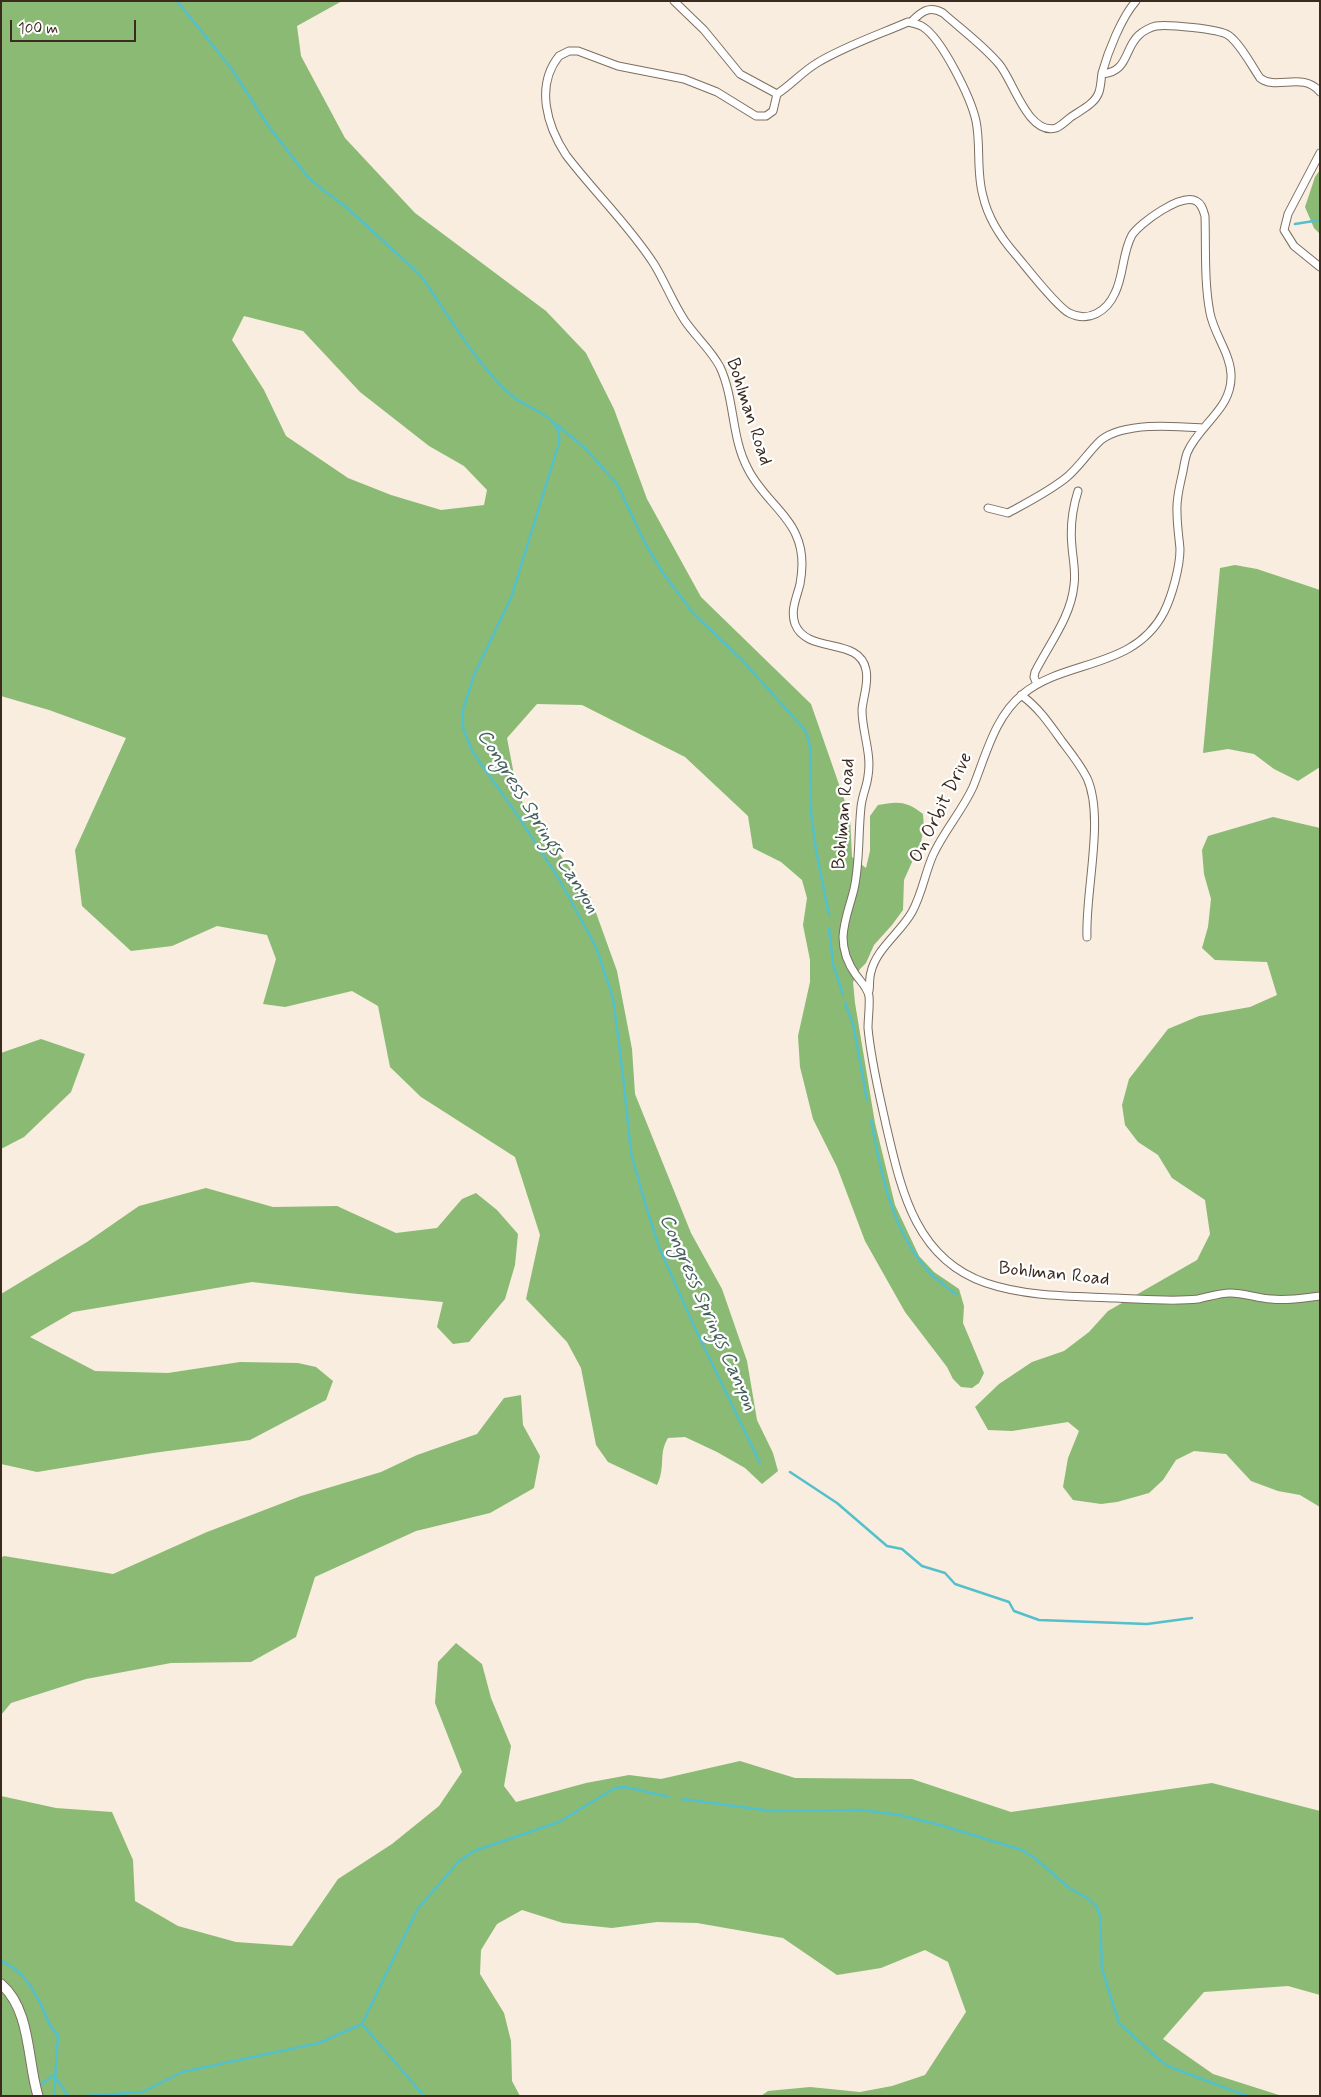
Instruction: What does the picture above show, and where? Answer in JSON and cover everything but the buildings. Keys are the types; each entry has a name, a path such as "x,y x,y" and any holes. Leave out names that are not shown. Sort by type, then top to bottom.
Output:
{"street":[{"path":"674,1 704,30 740,74 777,94 815,64 844,49 912,22 921,12 928,9 937,10 943,13 999,64 1030,118 1047,128 1056,128 1095,100 1100,91 1102,74 1119,29 1136,1"},
{"name":"On Orbit Drive","path":"869,996 870,973 875,961 912,913 919,898 932,857 972,789 1004,715 1021,695 1037,684 1123,653 1151,630 1164,612 1176,575 1180,552 1176,511 1187,453 1202,428 1220,412 1229,394 1231,374 1227,357 1210,316 1207,296 1205,216 1202,207 1197,201 1192,199 1182,201 1160,211 1143,222 1128,243 1116,292 1107,308 1099,313 1086,316 1068,313 1005,242 992,221 982,195 976,122 971,103 957,75 937,43 923,27 912,22"},
{"path":"1102,74 1117,70 1138,36 1155,26 1167,26 1221,32 1234,40 1260,78 1265,82 1302,82 1314,85 1320,92"},
{"name":"Bohlman Road","path":"777,94 773,111 766,116 756,116 717,92 684,79 618,66 587,54 573,51 562,54 556,61 547,87 546,100 551,128 566,155 650,258 672,302 721,370 740,454 757,486 785,518 797,537 802,563 794,607 796,626 808,638 854,652 862,658 865,665 867,680 863,720 869,772 861,807 855,882 845,915 843,942 852,970 866,987 869,996 868,1026 873,1066 902,1192 916,1222 934,1248 945,1260 963,1273 986,1284 1016,1291 1054,1295 1164,1300 1235,1293 1271,1299 1296,1300 1320,1296"},
{"path":"1320,153 1288,214 1284,230 1294,246 1320,267"},
{"path":"988,508 1008,513 1028,503 1068,476 1102,440 1120,431 1173,426 1202,428"},
{"path":"1037,684 1034,677 1035,672 1069,609 1074,588 1076,573 1071,522 1078,491"},
{"path":"1021,695 1032,702 1044,716 1078,764 1091,790 1094,806 1094,831 1086,917 1087,937"},
{"path":"1,1984 10,1992 15,2000 25,2031 38,2096"}],"green space":[{"path":"1,1 342,1 297,26 301,56 345,138 415,213 546,311 586,353 614,409 647,499 701,597 811,704 850,816 852,857 866,868 870,851 870,816 878,805 891,803 907,804 923,814 924,828 921,842 904,880 903,910 874,945 866,963 860,969 853,982 855,1003 875,1123 895,1205 919,1256 934,1272 959,1289 964,1306 963,1323 984,1373 979,1383 972,1388 961,1387 953,1379 947,1367 905,1312 865,1241 837,1167 813,1119 800,1067 798,1036 810,982 810,960 803,925 807,898 802,880 781,862 753,848 748,816 685,757 582,705 537,704 507,738 518,796 590,896 617,971 632,1049 635,1094 691,1233 722,1289 747,1361 757,1420 773,1453 778,1471 762,1484 745,1468 685,1437 668,1438 663,1450 660,1478 657,1485 608,1462 596,1445 581,1368 567,1342 526,1299 540,1235 515,1157 421,1097 390,1067 378,1006 352,991 285,1007 263,1004 276,959 267,935 217,926 172,946 131,951 82,906 75,850 126,738 49,710 1,696","holes":["244,316 303,331 360,392 429,446 464,466 487,490 484,505 441,510 391,495 348,478 286,436 264,390 232,340"]},
{"path":"1320,170 1320,234 1314,228 1305,207 1315,177"},
{"path":"1235,565 1257,569 1320,590 1320,767 1298,781 1274,769 1254,754 1228,749 1203,753 1220,568"},
{"path":"1273,817 1320,828 1320,1507 1300,1495 1278,1491 1251,1481 1226,1454 1194,1451 1176,1460 1163,1480 1149,1493 1117,1502 1101,1504 1073,1500 1063,1487 1068,1458 1079,1431 1068,1422 1012,1431 988,1430 975,1407 999,1384 1032,1362 1064,1351 1089,1332 1108,1311 1197,1260 1210,1234 1205,1200 1172,1178 1158,1155 1138,1142 1125,1125 1122,1105 1129,1079 1168,1029 1199,1016 1250,1007 1277,995 1267,962 1215,960 1202,948 1208,927 1211,899 1204,874 1202,850 1208,836"},
{"path":"41,1039 85,1054 71,1092 24,1137 1,1149 1,1053"},
{"path":"206,1188 273,1207 337,1206 396,1233 437,1228 462,1199 476,1193 497,1210 518,1234 515,1265 505,1299 469,1342 453,1344 437,1327 443,1302 252,1282 73,1312 30,1337 95,1371 168,1373 240,1362 298,1363 316,1367 333,1381 326,1400 250,1440 153,1453 37,1472 1,1464 1,1294 87,1242 139,1206"},
{"path":"521,1395 523,1425 540,1456 534,1488 490,1513 416,1531 315,1577 296,1637 251,1662 171,1663 86,1679 11,1703 1,1715 1,1558 4,1556 113,1574 207,1532 301,1496 381,1472 417,1455 477,1434 504,1398"},
{"path":"456,1643 482,1664 491,1698 511,1746 504,1786 516,1802 586,1783 629,1775 661,1779 740,1761 795,1778 912,1779 1011,1812 1212,1783 1320,1811 1320,1995 1288,1986 1204,1992 1163,2039 1213,2074 1282,2096 761,2096 768,2091 810,2087 860,2092 892,2086 925,2075 966,2012 948,1962 925,1950 881,1968 837,1975 783,1938 697,1923 657,1922 612,1928 563,1923 522,1910 497,1924 481,1950 480,1974 504,2013 511,2041 512,2081 520,2096 1,2096 1,1796 56,1808 112,1812 133,1860 135,1901 178,1926 236,1942 292,1946 338,1879 392,1844 439,1806 462,1772 435,1703 438,1662"}],"waterway":[{"name":"Congress Springs Canyon","path":"177,1 231,68 267,124 307,176 346,207 415,270 475,355 499,383 511,395 543,414 556,426 559,434 559,443 511,598 474,675 463,710 463,728 472,751 518,816 559,879 596,947 613,998 631,1153 645,1203 659,1247 694,1326 760,1463"},
{"path":"1295,224 1320,220"},
{"path":"556,424 585,448 617,484 646,545 663,573 693,613 742,660 805,730 810,746 811,812 816,850 829,915"},
{"path":"829,928 833,964 843,995"},
{"path":"845,1003 853,1024 867,1100"},
{"path":"871,1120 884,1181 897,1221 917,1257 930,1273 957,1295"},
{"name":"Congress Springs Canyon","path":"790,1472 837,1503 887,1546 902,1549 922,1566 945,1573 955,1584 1009,1602 1014,1611 1039,1620 1147,1624 1192,1618"},
{"path":"86,2096 143,2092 182,2072 319,2043 362,2024 417,1910 459,1861 474,1851 559,1822 615,1788 625,1787 669,1797"},
{"path":"682,1799 772,1811 863,1810 899,1815 940,1825 1022,1850 1036,1859 1068,1887 1090,1900 1097,1907 1100,1916 1102,1969 1119,2023 1158,2059 1170,2067 1247,2096"},
{"path":"1,1961 19,1972 28,1983 36,1994 49,2023 58,2035 54,2096"},
{"path":"362,2024 424,2096"},
{"path":"40,2085 54,2075 68,2096"}]}
